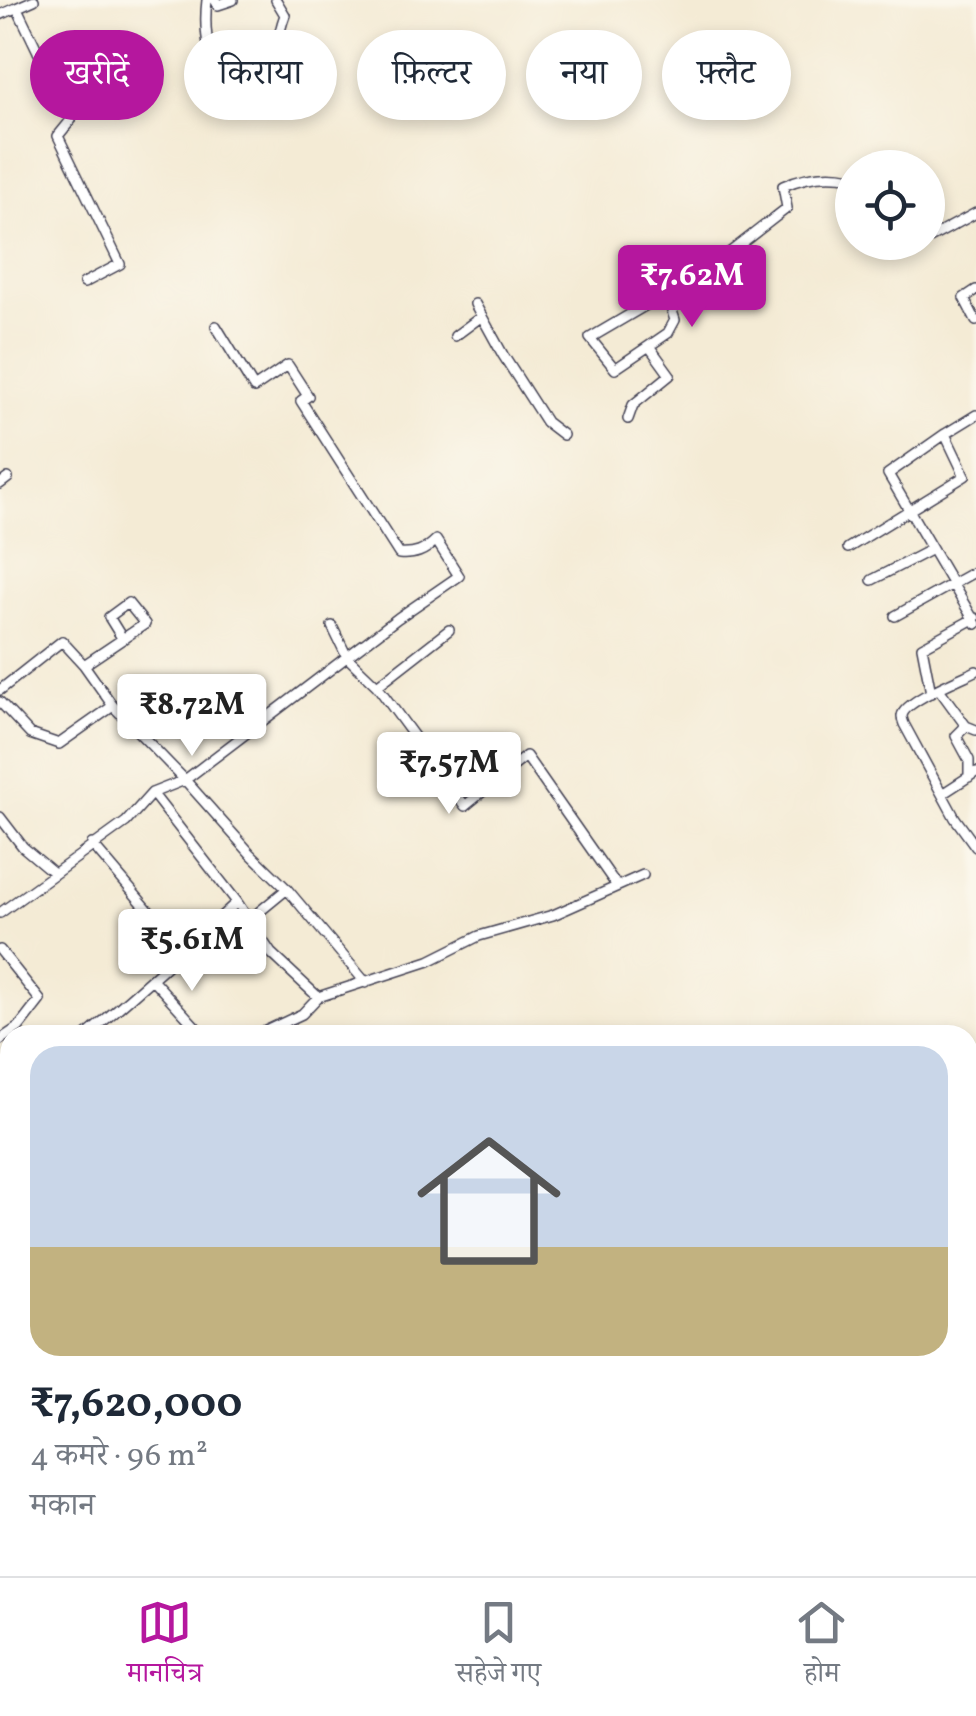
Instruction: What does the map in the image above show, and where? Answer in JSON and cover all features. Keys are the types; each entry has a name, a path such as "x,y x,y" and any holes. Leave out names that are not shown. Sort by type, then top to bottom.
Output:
{"street":[{"path":"1,13 34,0"},
{"path":"211,0 222,6 234,0"},
{"path":"208,30 211,0"},
{"path":"276,0 285,15 279,30"},
{"path":"16,8 30,36"},
{"path":"71,120 58,136 120,264 84,283"},
{"path":"666,293 675,320 668,333 615,369 590,338 666,293 711,267 787,208 782,186 800,178 835,174"},
{"path":"945,229 976,213"},
{"path":"976,290 964,298 976,321"},
{"path":"476,304 546,422 563,435"},
{"path":"456,336 482,316"},
{"path":"0,914 126,822 152,793 185,780 459,576 436,540 412,555 399,554 301,402 308,396 288,365 254,388 216,326"},
{"path":"628,419 633,406 670,375 649,346"},
{"path":"942,794 972,774 956,736 971,728 935,691 922,647 975,620 888,474 976,414"},
{"path":"848,548 965,476 945,434"},
{"path":"872,580 932,548"},
{"path":"895,616 976,570"},
{"path":"332,626 346,657 377,686 464,806 526,756 617,886"},
{"path":"377,686 449,630"},
{"path":"84,666 122,638"},
{"path":"0,690 62,640 113,706 287,890 366,982"},
{"path":"976,670 915,701 902,715 942,794 976,847"},
{"path":"0,702 30,734 59,744 113,706"},
{"path":"152,793 237,902 271,953 318,997"},
{"path":"0,817 23,847 54,873"},
{"path":"92,844 183,951"},
{"path":"278,1025 302,1014 318,997 429,961 479,936 552,915 643,875"},
{"path":"248,920 287,890"},
{"path":"99,1025 237,902"},
{"path":"0,950 40,1000 20,1025"},
{"path":"0,968 10,959"},
{"path":"153,980 194,1025"}]}
